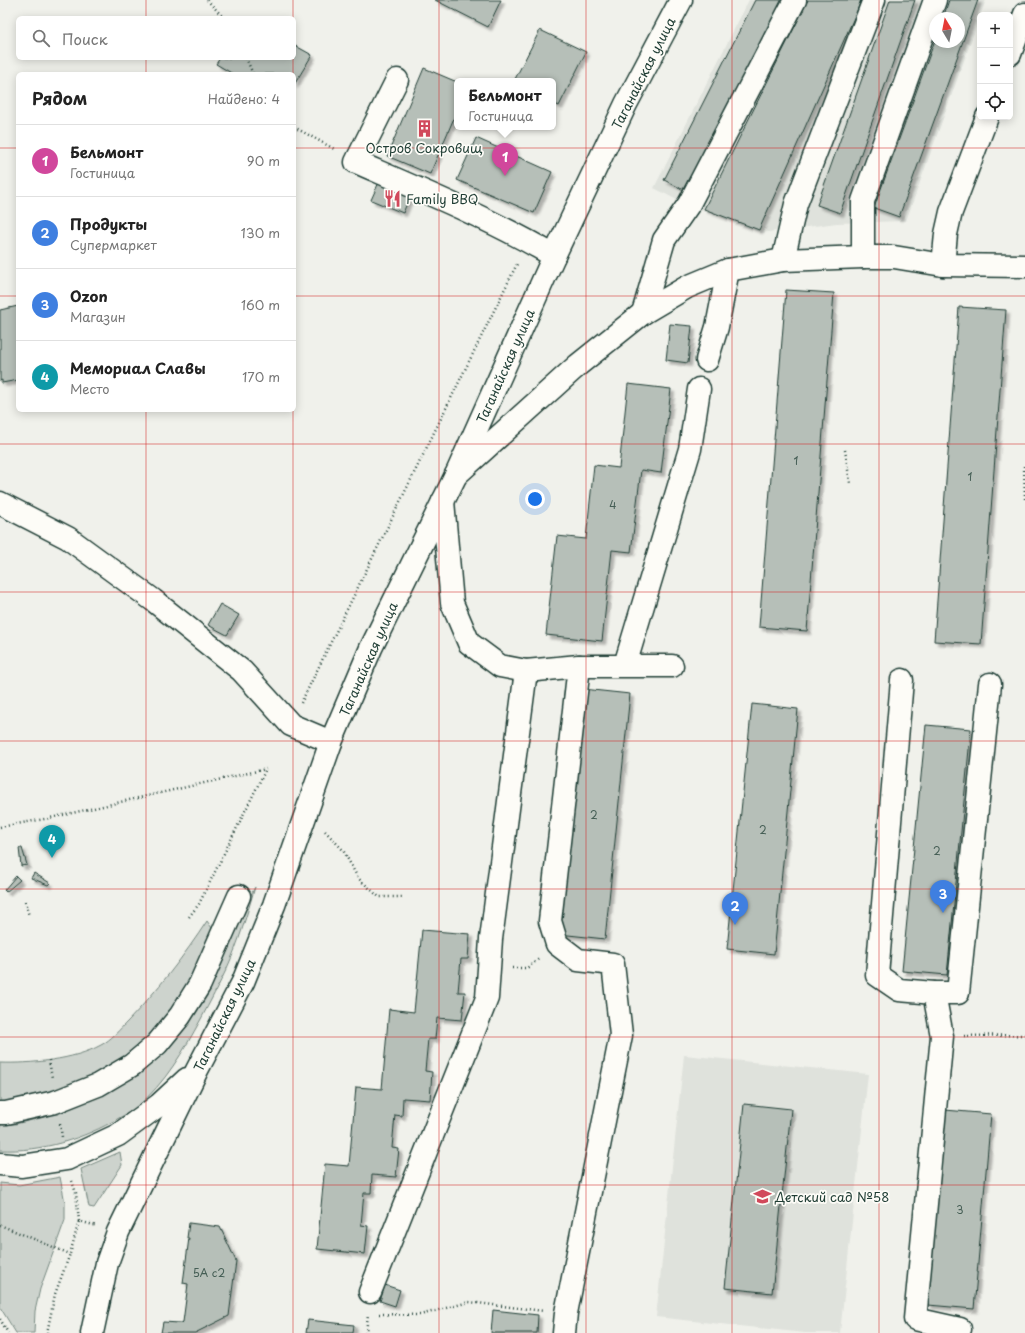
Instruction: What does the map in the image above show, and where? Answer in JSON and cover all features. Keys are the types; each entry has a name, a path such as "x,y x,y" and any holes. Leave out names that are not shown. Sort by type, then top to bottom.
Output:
{"main road":[{"name":"Таганайская улица","path":"92,1333 107,1263 118,1232 197,1070 243,982 274,905 331,742 371,648 456,475 554,256 626,104 681,0"},
{"path":"644,313 664,240 689,204 795,0"},
{"path":"783,260 796,204 874,0"},
{"path":"863,257 863,201 935,0"},
{"path":"1012,48 1025,14"},
{"path":"397,80 356,162 528,240 554,256"},
{"path":"943,265 946,234 951,212 985,120"},
{"path":"456,475 578,365 644,313 688,287 728,270 783,260 863,257 894,257 943,265 1025,266"},
{"path":"707,360 716,327 728,270"},
{"path":"625,666 690,449 698,390"},
{"path":"443,501 452,603 468,643 500,666 526,671 578,666 672,666"},
{"path":"0,503 68,538 153,600 242,671 290,725 331,742"},
{"path":"565,1323 621,1035 613,964 578,960 557,944 550,921 578,666"},
{"path":"370,1292 487,998 490,939 526,671"},
{"path":"902,680 876,975 899,990 934,994 958,992 990,684"},
{"path":"0,1113 55,1102 98,1085 132,1065 157,1044 180,1016 200,984 239,896"},
{"path":"934,994 942,1036 915,1320 960,1328"},
{"path":"0,1164 22,1166 67,1159 118,1135 159,1105 197,1070"}],"path":[{"path":"207,0 222,16"},
{"path":"247,60 252,72"},
{"path":"296,128 356,162"},
{"path":"290,725 520,257"},
{"path":"845,450 850,483"},
{"path":"1024,466 1025,499"},
{"path":"0,827 50,818 266,769 199,904 189,917"},
{"path":"322,828 344,850 358,878 379,897 404,896"},
{"path":"25,901 29,916"},
{"path":"489,967 527,968 557,944"},
{"path":"942,1036 1025,1036"},
{"path":"48,1333 55,1294 70,1254 79,1220 76,1193 67,1159"},
{"path":"79,1220 118,1232"},
{"path":"0,1225 70,1254"},
{"path":"368,1313 420,1315 469,1302 565,1323"},
{"path":"0,1319 8,1333"}],"shaded area":[{"path":"749,0 986,0 982,12 977,12 977,25 906,221 837,223 761,233 677,200 654,188"},
{"path":"255,887 227,968 180,1055 157,1087 137,1107 105,1125 77,1138 62,1143 31,1149 0,1150 0,1125 15,1124 41,1118 71,1108 91,1099 119,1083 232,931"},
{"path":"207,921 212,928 209,948 192,985 142,1046 107,1071 68,1088 19,1101 0,1102 0,1063 38,1062 65,1058 90,1050 105,1043 139,1010 160,986"},
{"name":"Детский сад №58","path":"684,1055 868,1074 840,1333 805,1333 656,1317"},
{"path":"120,1152 122,1165 94,1208 89,1207 81,1169"},
{"path":"60,1177 65,1203 65,1220 40,1289 35,1311 34,1333 16,1333 0,1307 0,1183 19,1185"}],"building":[{"path":"435,0 501,0 488,27"},
{"path":"755,0 783,0 684,190 664,180"},
{"path":"808,0 861,0 759,230 704,209"},
{"path":"890,0 915,0 840,213 817,205"},
{"path":"949,0 978,0 965,36 965,12 945,12"},
{"path":"540,30 586,52 559,106 556,104 556,78 516,78"},
{"path":"296,46 312,55 296,82 296,72 230,72 216,64 219,60 296,60"},
{"path":"932,48 961,48 899,217 874,208"},
{"name":"Остров Сокровищ","path":"424,68 454,81 454,118 430,174 387,156"},
{"path":"476,138 552,172 534,213 457,180"},
{"path":"384,171 415,184 403,213 371,200"},
{"path":"786,290 834,293 807,631 759,627"},
{"path":"16,306 16,380 2,383 2,380 0,381 0,310"},
{"path":"959,307 1006,310 981,644 934,641"},
{"path":"670,324 692,326 688,363 666,360"},
{"path":"628,384 671,389 661,473 641,470 631,552 612,550 602,641 546,635 557,536 586,539 594,465 619,468"},
{"path":"220,604 239,615 227,635 208,625"},
{"path":"583,689 630,694 605,939 559,934"},
{"path":"752,704 798,709 774,954 727,949"},
{"path":"926,725 971,729 947,975 902,971"},
{"path":"19,848 22,848 27,865 21,866"},
{"path":"34,873 50,883 48,885 31,878"},
{"path":"16,876 20,880 6,892 4,890"},
{"path":"422,930 470,934 468,959 461,959 458,992 465,992 462,1020 437,1018 435,1039 428,1039 425,1071 432,1072 430,1100 403,1098 402,1116 395,1115 392,1148 399,1149 396,1177 372,1175 371,1193 364,1193 361,1225 368,1226 365,1254 317,1249 325,1164 349,1166 356,1087 382,1089 389,1009 414,1012"},
{"path":"744,1104 791,1109 772,1293 725,1288"},
{"path":"945,1110 991,1114 974,1309 928,1305"},
{"path":"189,1223 220,1227 236,1261 229,1316 195,1333 161,1333 163,1322 183,1322 188,1284 183,1283 189,1238 187,1238"},
{"path":"385,1285 400,1290 395,1306 380,1301"},
{"path":"493,1310 538,1315 537,1333 491,1333"},
{"path":"308,1320 354,1325 353,1333 306,1333"}],"place":[{"name":"Остров Сокровищ","path":"424,128"},
{"name":"Бельмонт","path":"505,176"},
{"name":"Family BBQ","path":"393,198"},
{"name":"Мемориал Славы","path":"52,858"},
{"name":"Ozon","path":"943,913"},
{"name":"Продукты","path":"735,925"},
{"name":"Детский сад №58","path":"762,1196"}]}
